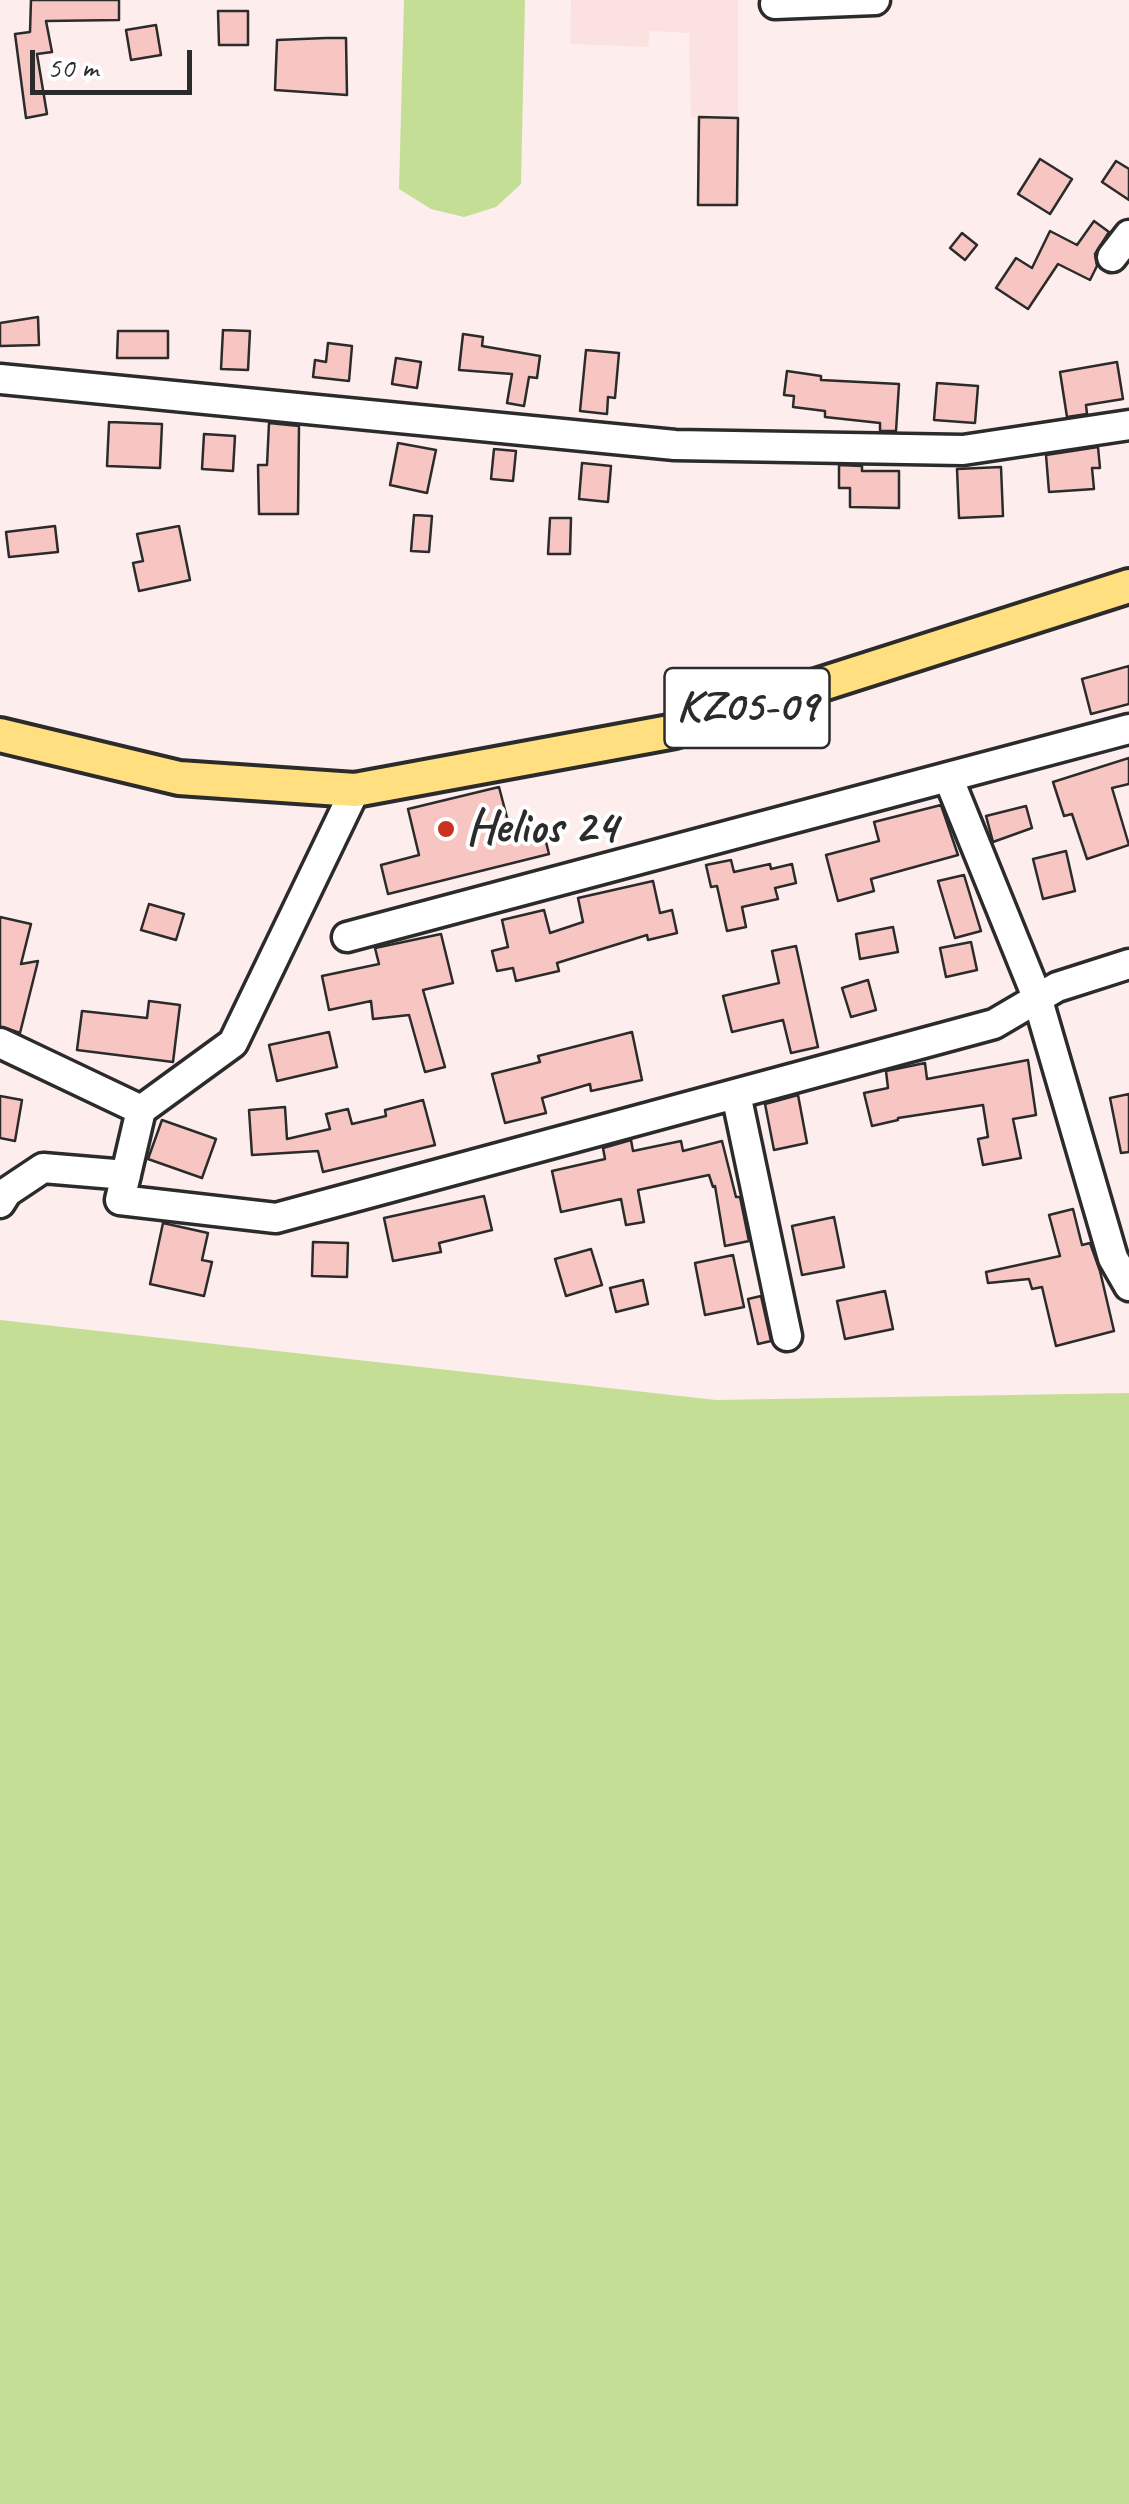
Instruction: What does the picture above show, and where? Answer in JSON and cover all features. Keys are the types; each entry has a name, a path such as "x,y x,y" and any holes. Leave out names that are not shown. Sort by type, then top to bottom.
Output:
{"main road":[{"name":"KZ05-09","path":"0,734 179,778 355,790 676,731 1129,586"}],"street":[{"path":"776,4 875,0"},
{"path":"0,379 675,444 963,450 1129,424"},
{"path":"346,936 1129,729"},
{"path":"948,777 1036,997 1113,1258 1129,1286"},
{"path":"355,790 232,1043 141,1110 120,1200 276,1218 994,1024 1057,986 1129,964"},
{"path":"0,1043 141,1110"},
{"path":"736,1094 788,1336"},
{"path":"0,1203 7,1192 43,1168 126,1175"}],"shaded area":[{"path":"571,0 738,0 738,118 691,117 689,33 650,31 648,47 570,44"}],"green space":[{"path":"404,0 525,0 521,184 496,207 464,217 431,209 399,189"},
{"path":"0,1320 716,1400 1129,1393 1129,2504 0,2504"}],"building":[{"path":"31,0 119,0 119,20 46,21 52,52 37,54 47,114 26,118 15,34 30,32"},
{"path":"218,11 248,11 248,45 219,45"},
{"path":"156,25 161,55 131,60 126,30"},
{"path":"346,38 347,95 275,90 277,40"},
{"path":"699,117 738,118 737,205 698,205"},
{"path":"1040,159 1072,179 1050,214 1018,194"},
{"path":"1116,161 1129,169 1129,200 1102,182"},
{"path":"1094,221 1109,232 1095,254 1097,266 1090,280 1058,264 1028,309 996,288 1016,258 1032,268 1050,231 1077,245"},
{"path":"962,233 977,245 965,260 950,248"},
{"path":"38,317 39,345 0,346 0,323"},
{"path":"223,330 250,331 248,370 221,369"},
{"path":"118,331 168,331 168,358 117,358"},
{"path":"463,334 483,337 482,346 540,356 537,378 529,377 524,406 507,403 512,374 459,370"},
{"path":"328,343 352,346 349,381 313,377 315,360 326,362"},
{"path":"586,350 619,353 615,398 608,397 607,414 580,411"},
{"path":"396,358 421,362 417,388 392,384"},
{"path":"1117,362 1123,399 1086,405 1087,414 1067,417 1060,372"},
{"path":"787,371 821,376 821,380 899,384 896,431 880,431 880,423 825,417 825,411 793,407 794,396 784,395"},
{"path":"937,383 978,386 975,423 934,420"},
{"path":"109,422 162,424 160,468 107,466"},
{"path":"269,423 299,426 298,514 259,514 258,465 267,465"},
{"path":"204,434 235,436 233,471 202,469"},
{"path":"398,443 436,450 427,493 390,485"},
{"path":"1098,447 1100,468 1092,468 1094,489 1049,492 1046,455"},
{"path":"494,449 516,451 513,481 491,479"},
{"path":"582,463 611,466 608,502 579,499"},
{"path":"839,465 862,466 862,471 899,471 899,508 850,507 850,488 839,488"},
{"path":"1001,467 1003,516 959,518 957,469"},
{"path":"414,515 432,516 429,552 411,551"},
{"path":"550,518 571,518 570,554 548,554"},
{"path":"55,526 58,552 9,557 6,532"},
{"path":"179,526 190,580 139,591 133,563 143,561 137,534"},
{"path":"1129,666 1129,704 1091,714 1082,679"},
{"path":"1129,758 1129,784 1112,788 1129,845 1087,859 1072,814 1064,816 1053,782"},
{"path":"499,787 510,829 541,822 549,854 388,894 381,865 419,855 408,809"},
{"path":"941,805 958,855 871,879 874,891 838,901 826,855 879,841 874,822"},
{"path":"1026,806 1032,828 993,842 986,816"},
{"path":"1066,851 1075,891 1043,899 1033,859"},
{"path":"731,860 734,872 770,864 771,869 792,864 796,883 775,888 778,899 742,907 746,927 727,931 717,886 711,887 706,865"},
{"path":"964,875 981,931 955,938 938,881"},
{"path":"653,881 660,913 672,910 677,933 648,940 647,935 557,963 559,971 516,981 513,968 497,971 492,951 508,947 502,920 544,910 550,933 583,922 578,898"},
{"path":"149,904 184,914 176,940 141,930"},
{"path":"0,917 31,924 21,964 38,961 20,1033 0,1026"},
{"path":"893,927 898,952 860,959 856,934"},
{"path":"441,934 453,983 423,990 445,1067 425,1072 409,1015 373,1019 371,1001 329,1010 322,976 379,964 375,948"},
{"path":"971,942 977,970 946,977 940,948"},
{"path":"796,946 818,1047 791,1053 783,1020 732,1032 723,996 779,983 772,951"},
{"path":"868,980 876,1010 851,1017 842,988"},
{"path":"149,1001 180,1005 173,1062 77,1050 82,1011 147,1018"},
{"path":"329,1032 337,1067 277,1081 269,1045"},
{"path":"632,1032 642,1080 591,1091 590,1084 542,1098 546,1113 505,1123 492,1074 540,1062 538,1056"},
{"path":"1028,1060 1036,1115 1013,1119 1021,1158 983,1165 978,1139 988,1137 983,1105 898,1118 872,1126 864,1093 888,1088 886,1071 925,1063 927,1079"},
{"path":"1129,1094 1129,1152 1121,1153 1110,1098"},
{"path":"798,1095 807,1143 774,1150 765,1104"},
{"path":"0,1096 22,1100 15,1141 0,1138"},
{"path":"423,1100 435,1145 323,1172 318,1151 252,1155 249,1110 285,1107 287,1139 330,1129 326,1114 348,1109 352,1124 386,1116 385,1110"},
{"path":"162,1120 216,1139 202,1178 148,1159"},
{"path":"631,1140 633,1151 681,1141 683,1151 722,1141 749,1241 725,1246 715,1186 709,1175 638,1190 644,1222 626,1225 621,1199 561,1212 552,1171 605,1159 603,1148"},
{"path":"484,1196 492,1230 439,1243 441,1252 393,1261 384,1218"},
{"path":"1073,1209 1082,1245 1090,1243 1100,1271 1114,1331 1056,1346 1042,1287 1032,1289 1029,1279 988,1283 986,1272 1060,1256 1049,1215"},
{"path":"834,1217 844,1267 802,1275 792,1226"},
{"path":"163,1223 208,1233 202,1260 212,1262 204,1296 150,1284"},
{"path":"313,1242 348,1243 347,1277 312,1276"},
{"path":"591,1249 602,1285 566,1296 555,1259"},
{"path":"733,1255 744,1307 705,1315 695,1263"},
{"path":"643,1280 648,1304 616,1312 610,1288"},
{"path":"885,1291 893,1329 845,1339 837,1301"},
{"path":"761,1296 771,1341 758,1344 748,1299"}],"place":[{"name":"Helios 24","path":"446,829"}]}
